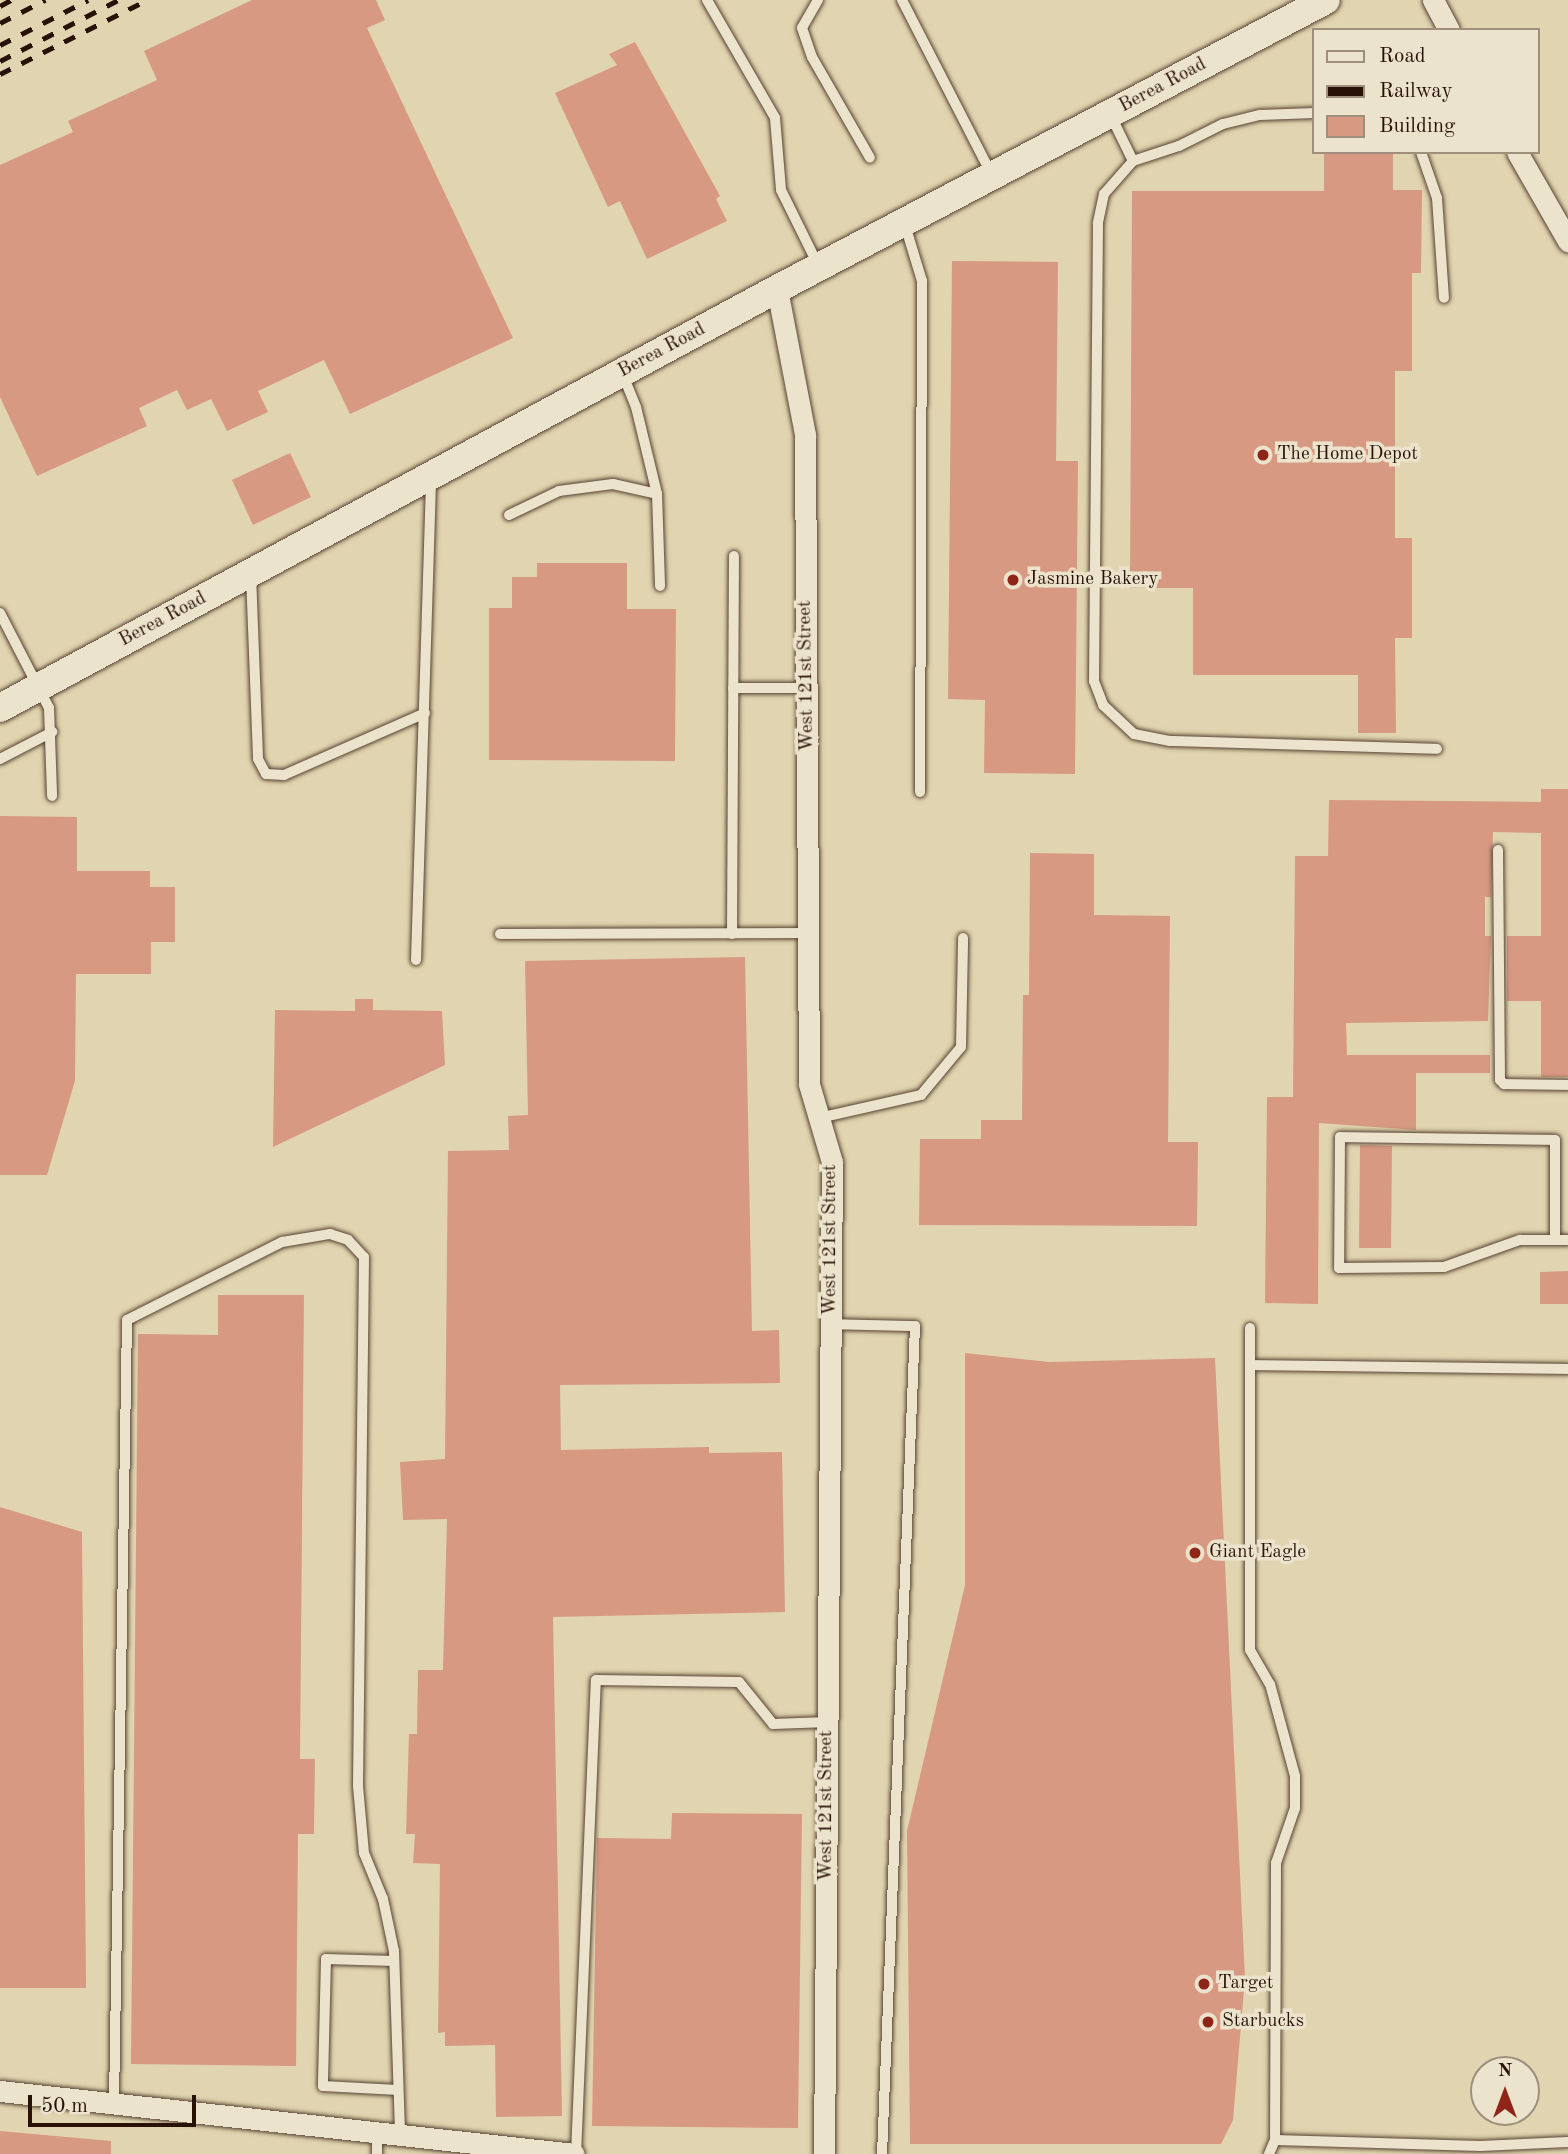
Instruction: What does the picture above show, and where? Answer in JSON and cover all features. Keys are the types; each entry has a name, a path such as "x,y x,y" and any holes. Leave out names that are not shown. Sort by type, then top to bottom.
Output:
{"main road":[{"name":"Berea Road","path":"0,708 777,289 1326,0"}],"street":[{"path":"1433,0 1448,28"},
{"path":"1518,154 1568,240"},
{"name":"West 121st Street","path":"777,289 805,435 809,1084 832,1162 824,2154"},
{"path":"0,2091 400,2134 487,2149 575,2154"}],"lane":[{"path":"707,0 775,118 781,190 820,267"},
{"path":"818,0 802,28 812,57 870,159"},
{"path":"902,0 992,176"},
{"path":"1312,113 1260,115 1223,124 1179,146 1133,162 1104,194 1098,223 1094,681 1103,705 1133,734 1170,741 1437,749"},
{"path":"1110,114 1133,162"},
{"path":"1422,154 1437,198 1444,298"},
{"path":"904,222 922,281 920,792"},
{"path":"622,372 636,407 657,494 660,586"},
{"path":"416,960 431,475"},
{"path":"509,515 559,491 613,484 657,494"},
{"path":"732,934 734,556"},
{"path":"250,573 258,759 266,774 284,775 425,713"},
{"path":"0,613 49,708 52,732 52,796"},
{"path":"733,688 807,688"},
{"path":"0,759 52,732"},
{"path":"1498,850 1500,1080 1504,1084 1568,1085"},
{"path":"500,934 809,933"},
{"path":"820,1118 921,1095 961,1047 963,938"},
{"path":"1555,1240 1555,1140 1339,1137 1339,1268 1444,1267 1520,1241 1568,1240"},
{"path":"114,2103 127,1320 282,1242 306,1235 330,1234 348,1240 364,1257 359,1799 364,1853 390,1922 394,1961 400,2134"},
{"path":"831,1324 915,1326 882,2154"},
{"path":"1250,1328 1250,1650 1270,1684 1295,1776 1295,1808 1276,1863 1275,2140 1269,2154"},
{"path":"1250,1366 1568,1369"},
{"path":"575,2154 596,1680 739,1682 773,1724 828,1722"},
{"path":"394,1961 326,1959 323,2086 398,2090"},
{"path":"377,2132 377,2154"},
{"path":"1275,2140 1480,2146 1568,2142"},
{"path":"1374,2154 1380,2141"}],"building":[{"path":"252,0 376,0 385,20 367,28 513,338 350,414 324,360 258,391 268,412 227,431 211,399 187,410 177,390 139,408 147,426 37,476 0,397 0,165 73,132 68,121 157,80 144,51"},
{"path":"635,42 720,196 716,199 727,221 647,259 620,201 608,207 555,93 617,65 609,54"},
{"name":"The Home Depot","path":"1324,154 1393,154 1393,190 1422,190 1421,273 1412,273 1412,371 1395,371 1395,538 1412,538 1412,638 1395,638 1396,733 1358,733 1358,675 1193,675 1193,588 1130,588 1132,191 1324,191"},
{"name":"Jasmine Bakery","path":"952,261 1058,262 1056,461 1078,461 1075,774 984,773 985,700 948,699"},
{"path":"290,453 311,497 253,525 232,480"},
{"path":"537,563 627,563 627,609 676,609 675,761 489,760 489,608 512,608 512,577 537,577"},
{"path":"1541,789 1568,789 1568,1077 1541,1077 1541,1001 1507,1001 1507,936 1541,936 1541,833 1493,832 1491,897 1485,897 1485,936 1491,936 1488,1021 1346,1023 1347,1055 1490,1055 1490,1073 1416,1073 1416,1130 1319,1123 1318,1304 1265,1303 1267,1097 1293,1097 1295,856 1328,856 1329,800 1541,802"},
{"path":"0,816 77,817 77,871 150,871 150,887 175,887 175,942 151,942 151,974 76,974 75,1081 47,1175 0,1175"},
{"path":"1030,853 1094,854 1094,915 1170,916 1168,1142 1198,1142 1197,1226 919,1225 920,1139 981,1139 981,1120 1022,1120 1023,995 1029,995"},
{"path":"745,957 752,1331 779,1330 780,1383 560,1385 561,1450 709,1447 709,1453 782,1452 785,1612 553,1617 562,2116 496,2117 495,2045 445,2046 445,2032 438,2033 440,1864 413,1863 415,1834 406,1834 409,1734 417,1734 418,1670 443,1670 447,1519 403,1520 400,1462 445,1459 448,1151 509,1150 508,1116 528,1115 525,961"},
{"path":"355,999 373,999 373,1010 442,1011 445,1065 273,1147 275,1010 355,1011"},
{"path":"1360,1145 1392,1146 1391,1248 1359,1248"},
{"path":"1568,1271 1568,1304 1540,1304 1540,1272"},
{"path":"218,1295 304,1295 300,1759 315,1759 314,1834 298,1834 296,2066 131,2064 138,1334 218,1335"},
{"path":"965,1353 1049,1362 1215,1358 1245,1978 1233,2120 1221,2144 910,2144 907,1831 965,1585"},
{"path":"0,1507 82,1532 86,1988 0,1988"},
{"path":"672,1813 802,1814 798,2128 592,2126 597,1838 671,1839"},
{"path":"0,2131 111,2141 111,2154 0,2154"}],"railway":[{"path":"0,6 11,0"},
{"path":"0,23 45,0"},
{"path":"0,45 88,0"},
{"path":"0,61 118,0"},
{"path":"0,74 147,0"}],"place":[{"name":"The Home Depot","path":"1263,455"},
{"name":"Jasmine Bakery","path":"1013,580"},
{"name":"Giant Eagle","path":"1195,1553"},
{"name":"Target","path":"1204,1984"},
{"name":"Starbucks","path":"1208,2022"}]}
